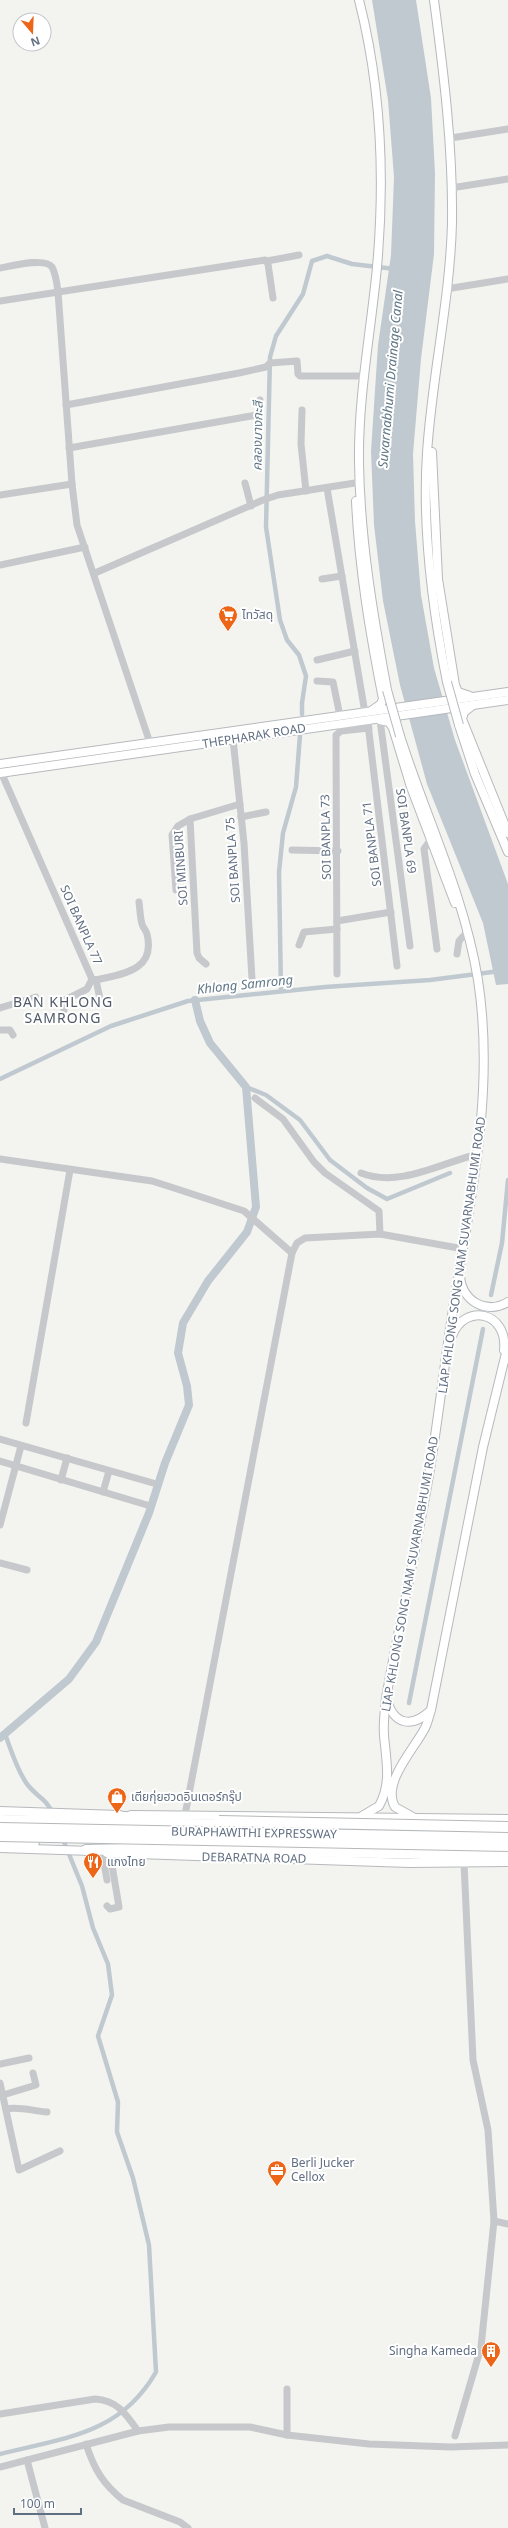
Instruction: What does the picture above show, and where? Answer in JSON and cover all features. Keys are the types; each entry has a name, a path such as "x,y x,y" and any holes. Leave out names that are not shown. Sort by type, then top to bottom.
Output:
{"highway":[{"path":"113,1816 164,1820 508,1827"},
{"path":"0,1820 165,1825 363,1821 508,1827"},
{"path":"363,1821 364,1847"},
{"name":"BURAPHAWITHI EXPRESSWAY","path":"0,1828 508,1838"},
{"name":"BURAPHAWITHI EXPRESSWAY","path":"0,1836 508,1847"},
{"name":"DEBARATNA ROAD","path":"0,1841 364,1847 508,1847"},
{"path":"86,1850 219,1849 508,1856"}],"main road":[{"name":"LIAP KHLONG SONG NAM SUVARNABHUMI ROAD","path":"359,0 368,40 380,145 380,214 377,269 365,376 359,461 363,529 376,634 387,690 412,773 456,889 469,937 481,1010 484,1099 478,1154 464,1249 459,1268 430,1471 386,1698 384,1721 388,1768 387,1781 379,1806 363,1821"},
{"path":"434,0 451,138 452,188 452,224 426,471 427,520 436,627 447,682 475,774 508,852"},
{"path":"430,433 438,580 455,685 458,692 474,700 464,712 462,719 508,833"},
{"path":"359,461 355,483 357,533 368,623 383,699 381,704 368,718"},
{"name":"THEPHARAK ROAD","path":"1,772 368,718 388,713 474,700 508,692"},
{"name":"THEPHARAK ROAD","path":"474,700 508,700"},
{"name":"THEPHARAK ROAD","path":"0,764 340,716 368,718"},
{"path":"368,718 390,722 393,728 402,762 469,937"},
{"path":"459,1268 462,1286 473,1301 485,1307 494,1308 508,1302"},
{"path":"448,1346 454,1328 464,1319 477,1315 491,1318 501,1327 505,1339 500,1377"},
{"path":"414,1818 395,1807 392,1793 398,1770 426,1726 431,1710 482,1447 508,1345"},
{"path":"386,1698 392,1713 402,1721 414,1722 422,1719 431,1710"},
{"path":"0,1812 113,1816 185,1815 363,1821 414,1818 508,1819"},
{"name":"DEBARATNA ROAD","path":"0,1848 86,1850 106,1853 464,1863 508,1862"}],"street":[{"path":"451,138 508,130"},
{"path":"452,188 508,179"},
{"path":"0,301 299,255"},
{"path":"267,261 273,298"},
{"path":"0,268 45,262 53,269 58,292 76,520 95,573 150,743"},
{"path":"446,289 508,279"},
{"path":"66,405 239,373 266,367 273,362 297,361 298,374 300,376 365,376"},
{"path":"70,448 257,415 259,412 260,400"},
{"path":"302,410 301,444 306,491"},
{"path":"245,483 251,506"},
{"path":"95,573 263,500 278,495 355,483"},
{"path":"0,495 72,484"},
{"name":"SOI BANPLA 71","path":"327,488 368,718 397,966"},
{"path":"0,564 85,547"},
{"path":"322,579 342,576"},
{"path":"317,660 355,651"},
{"path":"317,681 333,682 340,716"},
{"name":"SOI BANPLA 73","path":"337,974 338,851 336,735 368,718"},
{"name":"SOI BANPLA 69","path":"380,720 410,946"},
{"name":"SOI BANPLA 75","path":"233,739 240,804 252,979"},
{"name":"SOI BANPLA 77","path":"1,772 94,979 128,973 137,968 144,960 148,943 146,931 142,926 139,902"},
{"name":"SOI MINBURI","path":"206,964 199,958 197,953 190,819 240,804"},
{"path":"241,817 266,812"},
{"path":"176,890 172,835 178,826 190,819"},
{"path":"431,839 424,850 437,949"},
{"path":"292,850 338,851"},
{"path":"338,921 391,912"},
{"path":"299,945 304,932 338,929"},
{"path":"457,954 459,941 469,937"},
{"path":"94,979 100,999"},
{"path":"64,1010 63,1002 87,989 94,979"},
{"path":"0,1008 36,997"},
{"path":"0,1030 10,1030 13,1035"},
{"path":"255,1098 283,1119 305,1150 325,1173 379,1211 381,1217 380,1234"},
{"path":"361,1172 374,1178 389,1178 415,1174 478,1154"},
{"path":"0,1159 152,1181 244,1211 261,1228 292,1253"},
{"path":"26,1423 70,1170"},
{"path":"185,1815 292,1253 297,1243 305,1238 380,1234 464,1249"},
{"path":"0,1439 153,1483"},
{"path":"0,1525 17,1466 21,1446"},
{"path":"61,1480 67,1458"},
{"path":"0,1462 147,1505"},
{"path":"103,1492 109,1471"},
{"path":"0,1563 27,1570"},
{"path":"106,1853 107,1880"},
{"path":"106,1853 120,1907 110,1909 107,1906"},
{"path":"455,2436 481,2347 494,2221 488,2130 473,2060 464,1863"},
{"path":"0,2064 29,2058"},
{"path":"3,2096 34,2086 36,2083 33,2073"},
{"path":"0,2083 20,2170 60,2151"},
{"path":"6,2109 16,2107 24,2110 47,2112"},
{"path":"494,2221 508,2224"},
{"path":"287,2389 287,2435"},
{"path":"0,2414 95,2399 104,2399 121,2409 138,2431"},
{"path":"0,2467 138,2431 169,2427 250,2427 287,2435 369,2444 451,2447 508,2445"},
{"path":"86,2444 95,2470 123,2500 180,2522 188,2528"},
{"path":"27,2460 45,2528"}],"water":[{"name":"Suvarnabhumi Drainage Canal","path":"372,0 416,0 431,98 435,173 434,254 421,359 413,454 415,521 421,595 434,668 455,740 508,884 508,984 496,985 483,923 427,784 400,685 383,601 374,525 371,451 378,345 391,255 394,177 388,100"}],"waterway":[{"name":"คลองบางกะสี","path":"302,714 306,676 299,655 287,640 280,620 266,527 270,357 276,336 303,294 312,261 327,256 352,264 395,269"},
{"path":"281,991 279,872 283,833 296,787 300,735"},
{"name":"Khlong Samrong","path":"0,1079 111,1026 188,1001 325,987 430,980 508,970"},
{"path":"0,1738 69,1679 96,1642 149,1513 165,1463 189,1405 187,1386 178,1353 183,1323 208,1281 247,1232 256,1207 246,1087 210,1043 200,1021 195,1000"},
{"path":"246,1087 266,1095 300,1120 330,1160 367,1188 387,1199 450,1173"},
{"path":"491,1295 502,1243 508,1180"},
{"path":"409,1703 483,1329"},
{"path":"5,1734 22,1776 28,1786 47,1804 53,1814"},
{"path":"0,2454 68,2438 88,2431 125,2409 142,2393 156,2372 149,2245 133,2178 117,2132 118,2102 98,2036 112,1995 108,1964 93,1928 82,1886 62,1837"}],"place":[{"name":"ไทวัสดุ","path":"228,632"},
{"name":"เตียกุ่ยฮวดอินเตอร์กรุ๊ป","path":"117,1814"},
{"name":"แกงไทย","path":"93,1879"},
{"name":"Berli Jucker Cellox","path":"277,2187"},
{"name":"Singha Kameda","path":"491,2368"}],"district":[{"name":"BAN KHLONG SAMRONG","path":"63,1010"}]}
